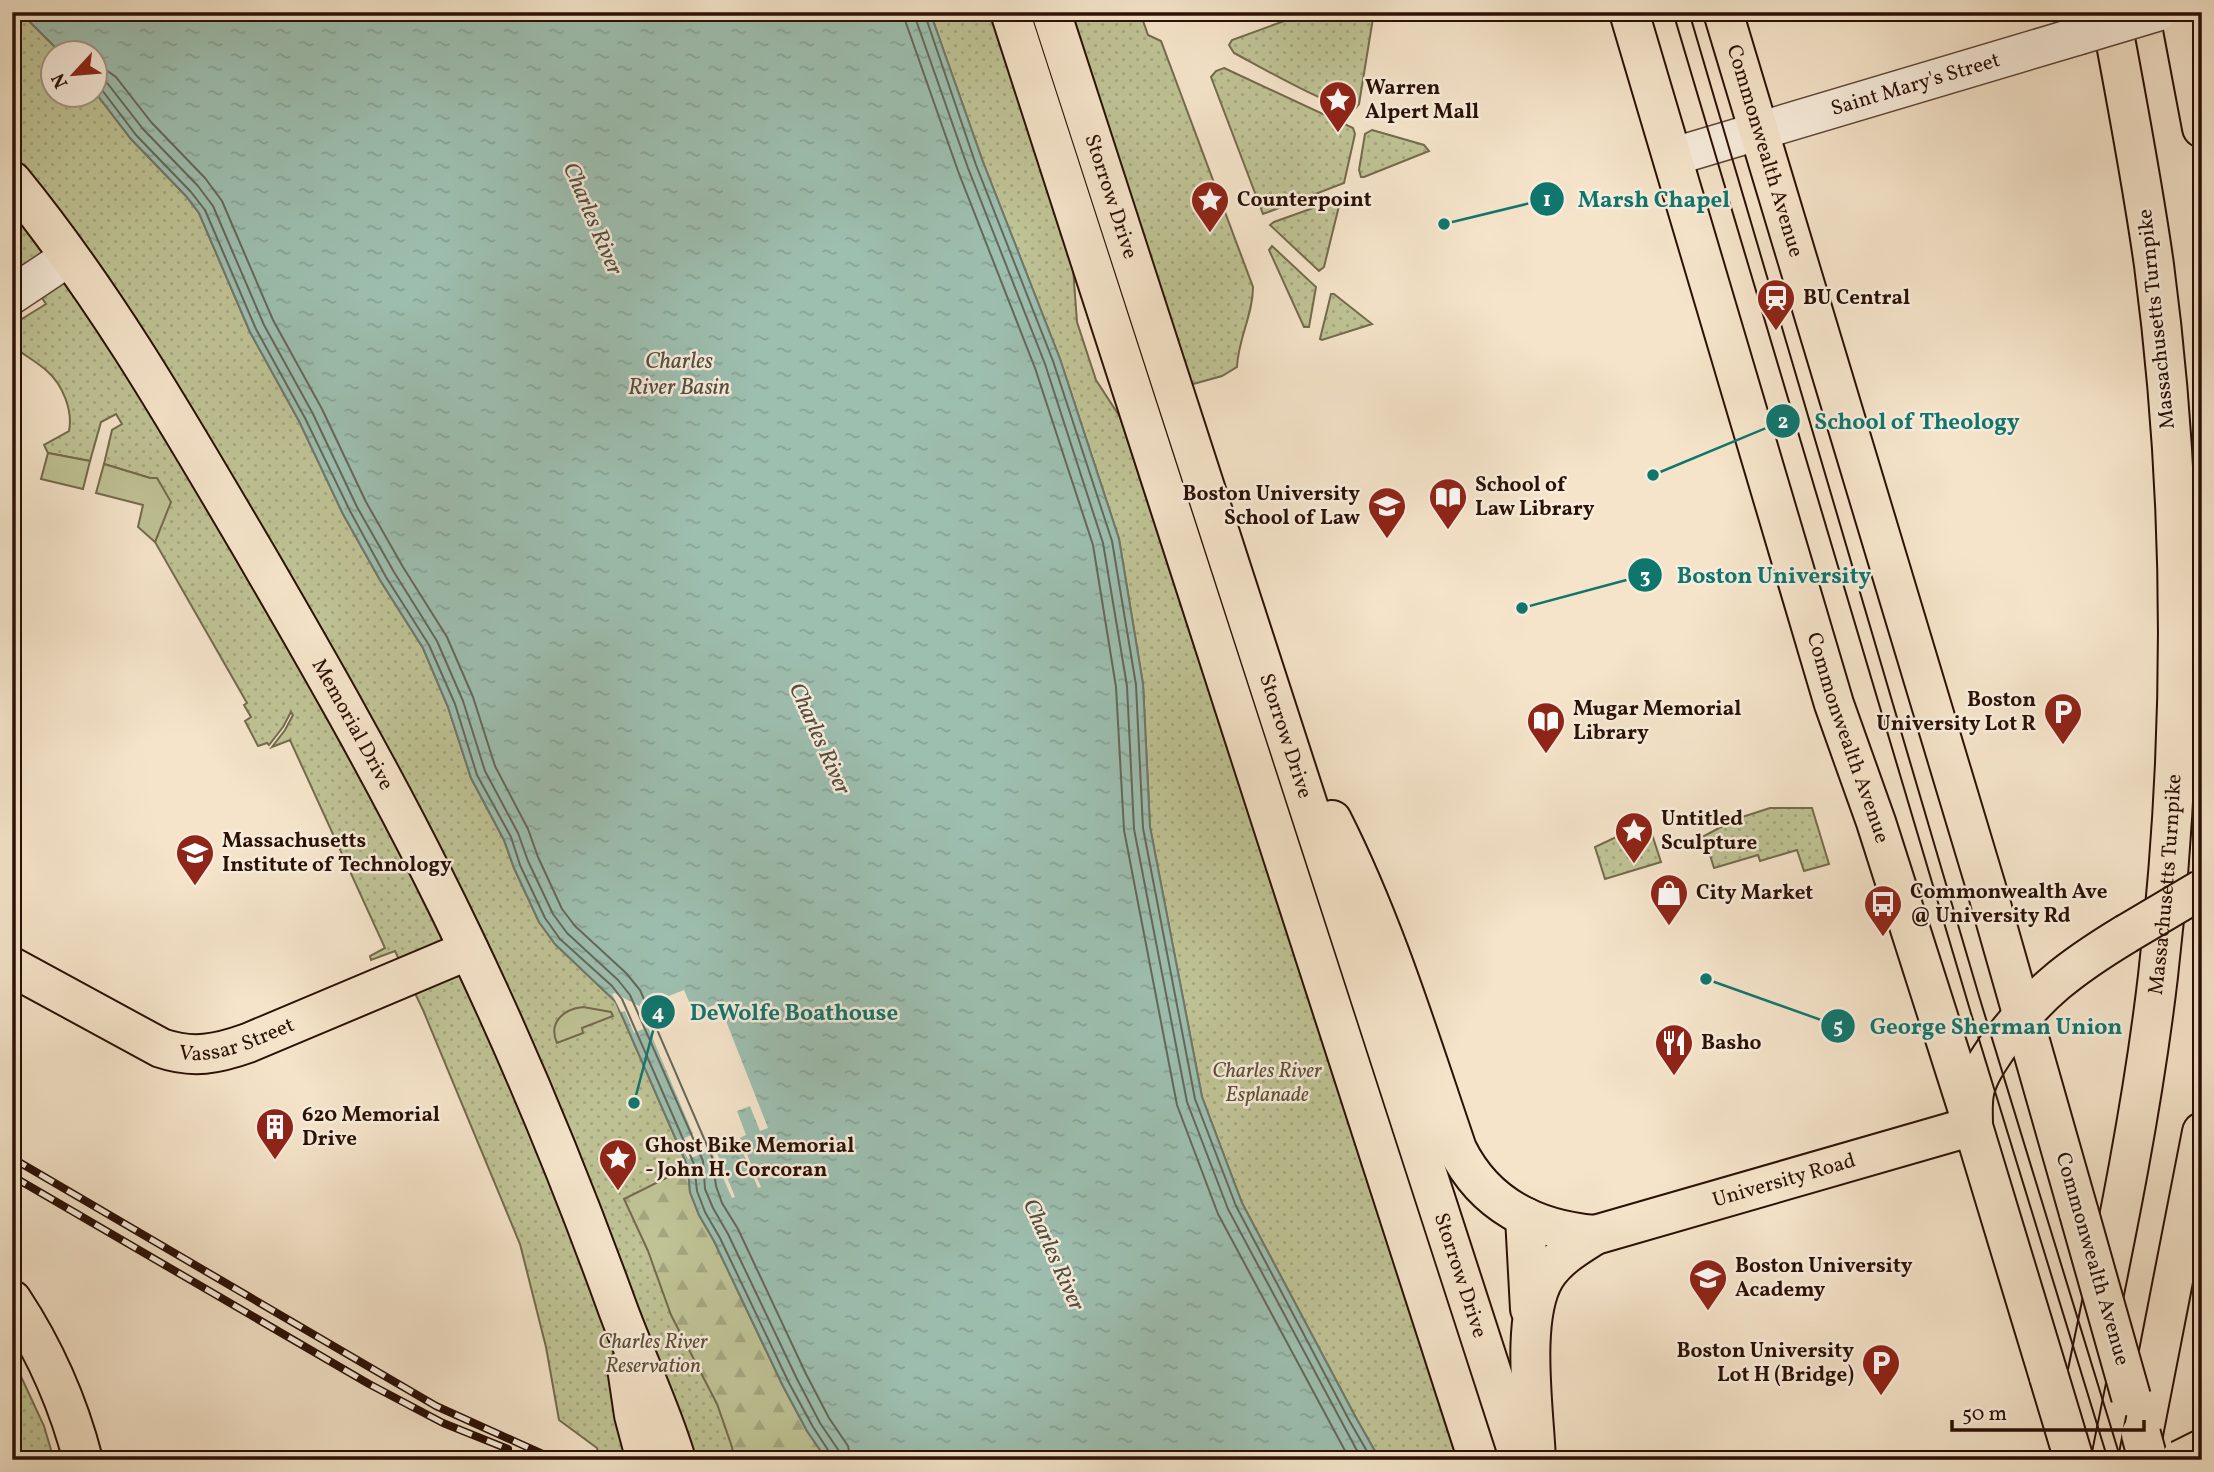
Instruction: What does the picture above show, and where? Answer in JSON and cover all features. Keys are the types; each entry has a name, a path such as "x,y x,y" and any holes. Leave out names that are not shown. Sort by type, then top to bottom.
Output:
{"main road":[{"name":"Storrow Drive","path":"1010,12 1478,1460"},
{"name":"Storrow Drive","path":"1051,12 1520,1460"},
{"name":"Commonwealth Avenue","path":"1629,12 1834,704 1876,822 1973,1126 2072,1460"},
{"name":"Commonwealth Avenue","path":"1723,12 2023,1014 2148,1460"},
{"name":"Massachusetts Turnpike","path":"2072,1460 2147,1062 2168,873 2177,688 2176,548 2172,452 2164,360 2144,201 2110,12"},
{"path":"2180,12 2202,128"},
{"name":"Memorial Drive","path":"12,181 69,257 149,377 282,600 383,780 469,950 524,1070 618,1310 647,1412 676,1460"},
{"path":"1277,712 1357,870 1382,932 1464,1164 1491,1196 1525,1217 1565,1231 1594,1235"},
{"path":"1973,1126 1974,1094 1980,1076 2023,1014 2061,977 2202,889"},
{"name":"Vassar Street","path":"12,967 161,1048 175,1053 204,1056 248,1043 469,950"},
{"name":"University Road","path":"1594,1235 1973,1126"},
{"path":"2138,1460 2202,1132"},
{"path":"1525,1217 1536,1460"},
{"path":"1531,1326 1536,1297 1549,1273 1572,1250 1594,1235"},
{"path":"12,1300 55,1376 71,1416 83,1460"},
{"path":"634,1460 647,1412"},
{"path":"647,1412 690,1460"},
{"name":"Memorial Drive","path":"646,1460 647,1412"},
{"path":"2180,1460 2202,1449"}],"street":[{"name":"Saint Mary's Street","path":"1672,157 2158,12"},
{"path":"12,295 69,257"}],"green space":[{"name":"Charles River Reservation","path":"12,12 20,12 46,38 38,38 38,108 107,108 131,139 199,213 250,332 299,421 343,514 423,648 448,707 471,778 504,840 539,922 555,944 616,1002 688,1167 690,1192 783,1386 827,1460 600,1460 597,1448 559,1420 546,1347 520,1244 423,1010 395,951 371,960 370,956 385,948 290,740 272,747 293,715 291,712 269,745 267,743 258,746 245,721 251,717 244,705 247,703 155,542 170,502 156,478 104,464 112,430 122,424 116,414 101,422 90,461 48,453 44,445 69,431 70,415 58,383 43,367 12,345 12,325 46,304 18,263 12,267"},
{"name":"Charles River Esplanade","path":"930,12 993,12 1073,268 1077,322 1096,380 1120,417 1458,1460 1380,1460 1242,1203 1202,1097 1150,827 1143,684 1119,539 1060,359 983,162"},
{"path":"1066,12 1140,12 1148,35 1161,41 1253,287 1237,367 1222,376 1186,386"},
{"path":"1309,12 1374,12 1359,104 1355,109 1330,102 1295,86 1234,53 1229,45 1232,40"},
{"path":"1224,68 1353,128 1355,134 1344,183 1263,214 1211,77"},
{"path":"1372,130 1424,145 1429,151 1361,177 1359,170 1365,134"},
{"path":"1338,199 1339,206 1324,267 1319,271 1270,225"},
{"path":"1272,246 1316,287 1309,327 1304,327 1269,250"},
{"path":"1331,294 1334,294 1372,324 1320,339"},
{"path":"48,453 90,461 83,489 41,479"},
{"path":"104,464 157,478 171,502 155,542 138,527 143,505 96,493"},
{"path":"1770,808 1812,808 1829,864 1804,871 1797,850 1760,861 1758,855 1714,868 1704,836 1736,819"},
{"path":"1648,822 1661,862 1605,879 1595,847"},
{"path":"583,1007 611,1012 613,1016 582,1028 583,1033 557,1043 554,1029 559,1018 569,1011"},
{"path":"688,1167 690,1192 699,1215 783,1386 807,1431 827,1460 734,1460 717,1404 671,1315 648,1251 624,1199"},
{"path":"12,1357 44,1426 54,1460 12,1460"}],"water":[{"name":"Charles River Basin","path":"20,12 930,12 983,162 1060,359 1119,539 1143,684 1150,827 1202,1097 1242,1203 1380,1460 827,1460 807,1431 783,1386 699,1215 690,1192 688,1167 616,1002 555,944 539,922 504,840 471,778 448,707 423,648 343,514 299,421 250,332 199,213 131,139 107,108 108,38 46,38"}],"pier":[{"path":"684,990 694,1013 719,1003 768,1128 760,1131 750,1106 737,1111 746,1135 740,1138 761,1187 758,1188 737,1139 715,1148 735,1197 732,1198 711,1150 688,1159 679,1141 693,1134 648,1027 634,1033 625,1011 621,1012 612,994 615,993 641,1007"}],"tram line":[{"path":"1673,12 1970,1010 2108,1460"},
{"path":"1689,12 1979,996 2121,1460"}],"railway":[{"path":"12,1158 436,1406 556,1460"},
{"path":"12,1176 369,1384 443,1423 508,1449"},
{"path":"2198,1460 2202,1436"}],"place":[{"name":"Warren Alpert Mall","path":"1338,134"},
{"name":"Marsh Chapel","path":"1444,224"},
{"name":"Counterpoint","path":"1210,234"},
{"name":"BU Central","path":"1776,332"},
{"name":"School of Theology","path":"1653,475"},
{"name":"School of Law Library","path":"1448,531"},
{"name":"Boston University School of Law","path":"1387,540"},
{"name":"Boston University","path":"1522,608"},
{"name":"Boston University Lot R","path":"2063,746"},
{"name":"Mugar Memorial Library","path":"1546,755"},
{"name":"Untitled Sculpture","path":"1634,865"},
{"name":"Massachusetts Institute of Technology","path":"195,887"},
{"name":"City Market","path":"1669,927"},
{"name":"Commonwealth Ave @ University Rd","path":"1883,938"},
{"name":"George Sherman Union","path":"1706,979"},
{"name":"Basho","path":"1674,1077"},
{"name":"DeWolfe Boathouse","path":"634,1103"},
{"name":"620 Memorial Drive","path":"275,1161"},
{"name":"Ghost Bike Memorial - John H. Corcoran","path":"618,1192"},
{"name":"Boston University Academy","path":"1708,1312"},
{"name":"Boston University Lot H (Bridge)","path":"1881,1397"}],"water label":[{"name":"Charles River","path":"592,219"},
{"name":"Charles River","path":"819,739"},
{"name":"Charles River","path":"1053,1255"}]}
